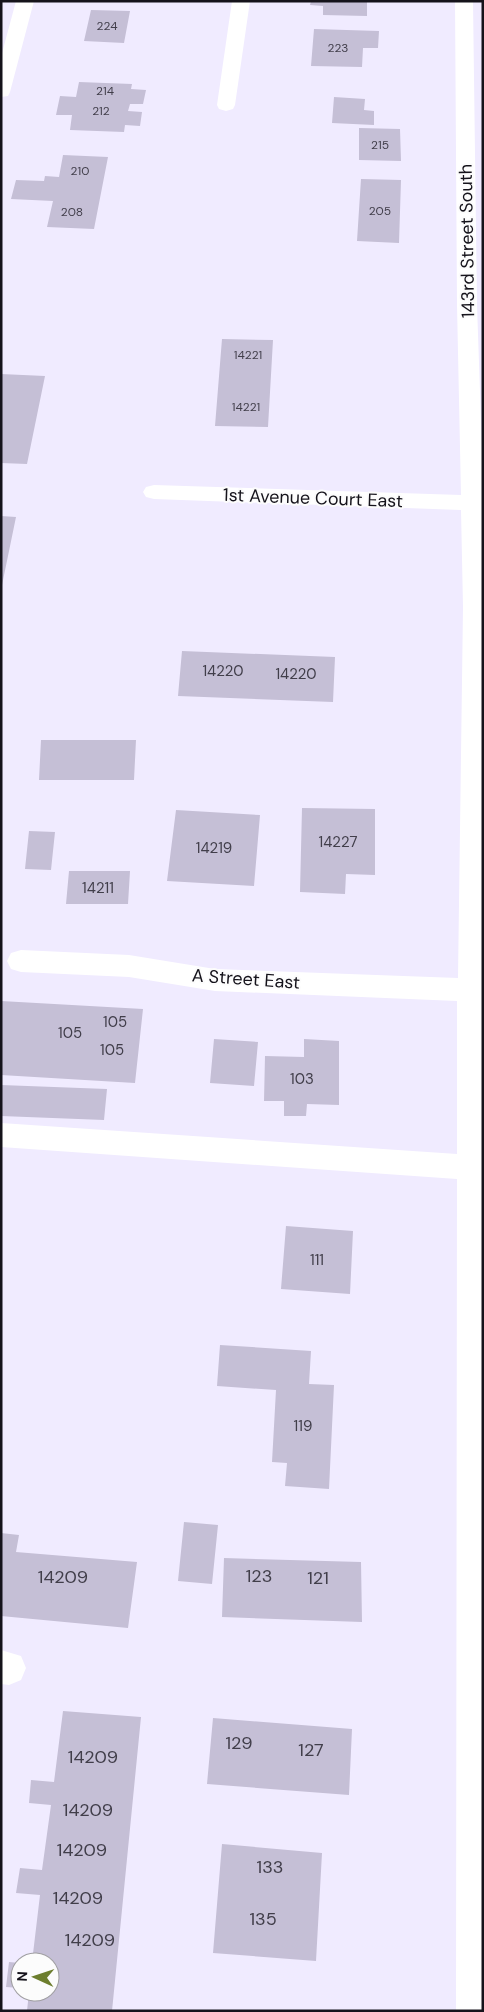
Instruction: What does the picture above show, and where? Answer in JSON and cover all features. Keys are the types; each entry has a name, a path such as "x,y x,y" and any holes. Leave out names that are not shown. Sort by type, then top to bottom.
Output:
{"street":[{"path":"1,92 25,1"},
{"path":"226,105 241,1"},
{"name":"143rd Street South","path":"464,1 475,306 472,503 479,607 471,990 474,2011"},
{"name":"1st Avenue Court East","path":"154,492 472,503"},
{"name":"A Street East","path":"21,961 129,966 215,980 471,990"},
{"path":"1,1135 217,1151 471,1166"}],"building":[{"path":"311,1 367,1 367,16 323,15 323,6 310,5"},
{"path":"91,10 130,11 124,43 84,41"},
{"path":"314,29 379,31 378,48 363,48 362,67 311,66"},
{"path":"79,82 132,84 131,89 146,90 143,104 130,104 128,111 142,112 140,126 125,125 124,132 70,130 72,115 56,115 60,96 76,97"},
{"path":"334,97 365,99 364,110 374,111 374,125 332,123"},
{"path":"359,128 400,129 401,161 359,160"},
{"path":"63,155 108,157 94,229 47,227 53,201 11,199 16,180 44,181 45,176 59,177"},
{"path":"361,179 401,180 399,243 357,241"},
{"path":"222,339 273,340 268,427 215,426"},
{"path":"1,374 45,376 27,464 1,463"},
{"path":"1,516 16,517 2,585 1,585"},
{"path":"182,651 335,657 333,702 178,696"},
{"path":"41,740 136,740 134,780 39,780"},
{"path":"302,808 375,809 375,875 346,874 345,894 300,892"},
{"path":"176,810 260,815 254,886 167,881"},
{"path":"29,831 55,832 51,870 25,869"},
{"path":"69,871 130,871 128,904 66,904"},
{"path":"1,1001 143,1009 135,1083 1,1075"},
{"path":"214,1039 258,1042 254,1086 210,1083"},
{"path":"304,1039 339,1041 339,1105 307,1104 306,1116 284,1116 284,1101 264,1101 265,1056 304,1057"},
{"path":"1,1085 107,1089 104,1120 1,1116"},
{"path":"286,1226 353,1231 350,1294 281,1289"},
{"path":"220,1345 311,1351 309,1384 334,1385 329,1489 285,1486 287,1463 272,1462 276,1390 217,1386"},
{"path":"184,1522 218,1525 212,1584 178,1581"},
{"path":"1,1533 19,1535 16,1552 137,1562 128,1628 1,1616"},
{"path":"224,1558 361,1562 362,1622 222,1617"},
{"path":"63,1711 141,1717 112,2011 27,2011 28,2002 60,2002 60,1952 33,1952 40,1895 16,1893 20,1868 42,1870 51,1805 29,1803 31,1780 54,1782"},
{"path":"213,1718 352,1729 349,1795 207,1784"},
{"path":"222,1844 322,1853 316,1961 213,1953"},
{"path":"9,1962 10,1962 10,1987 6,1987"}]}
